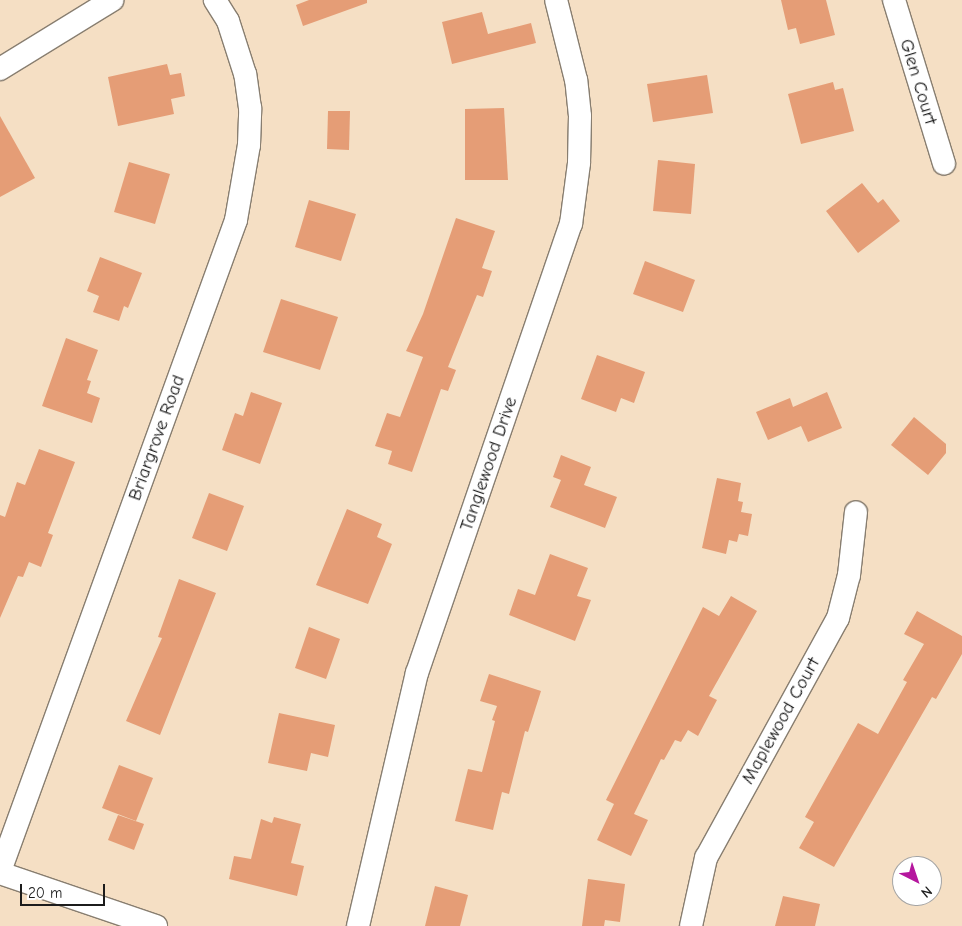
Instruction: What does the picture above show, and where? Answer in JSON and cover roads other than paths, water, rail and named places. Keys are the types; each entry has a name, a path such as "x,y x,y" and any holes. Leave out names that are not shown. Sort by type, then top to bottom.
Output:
{"street":[{"path":"0,69 112,0"},
{"name":"Briargrove Road","path":"0,872 236,220 249,145 250,108 245,74 231,30 215,0"},
{"name":"Tanglewood Drive","path":"358,926 417,673 571,224 579,164 580,116 576,80 556,0"},
{"name":"Glen Court","path":"894,0 944,164"},
{"name":"Maplewood Court","path":"691,926 706,858 838,618 849,576 856,512"},
{"path":"0,872 156,926"}]}
